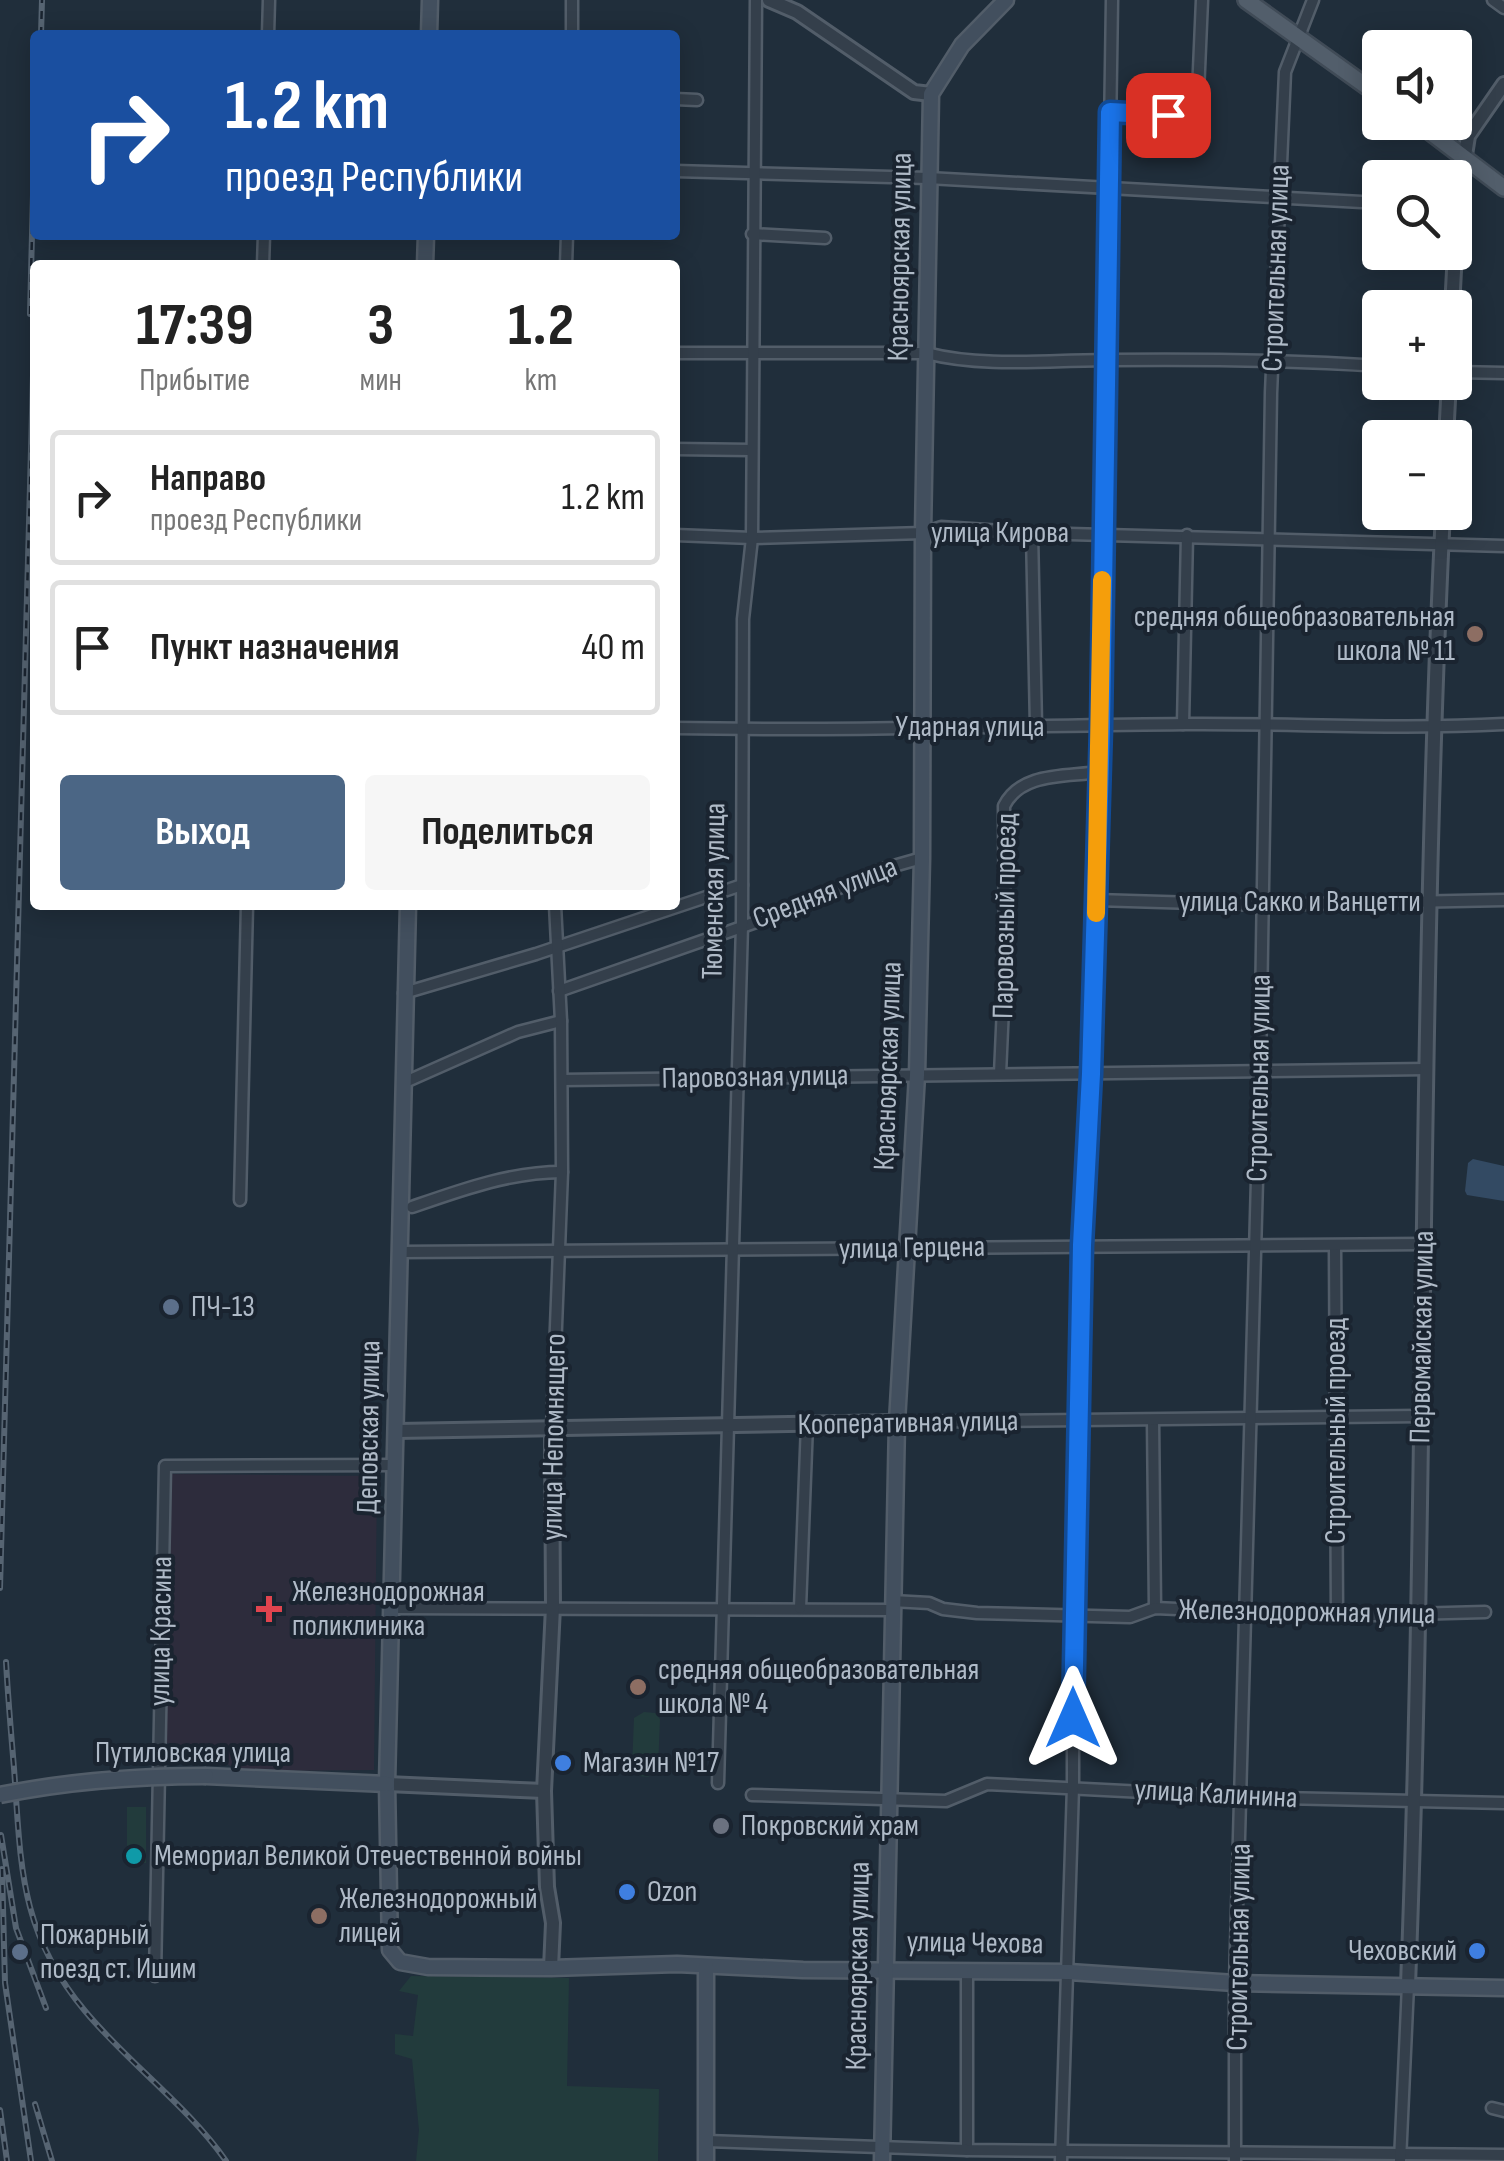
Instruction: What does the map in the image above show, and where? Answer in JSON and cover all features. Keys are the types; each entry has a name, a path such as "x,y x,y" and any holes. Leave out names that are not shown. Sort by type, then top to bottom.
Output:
{"main road":[{"path":"430,0 430,30"},
{"path":"931,94 962,46 1006,0"},
{"path":"1246,0 1362,84"},
{"name":"Красноярская улица","path":"882,2154 897,1422 917,1075 931,94"},
{"path":"1439,140 1465,160"},
{"path":"1472,165 1504,188"},
{"name":"Деповская улица","path":"390,1950 391,1608 408,910"},
{"name":"Путиловская улица","path":"0,1794 126,1776 388,1784"},
{"name":"улица Чехова","path":"390,1950 400,1962 428,1967 677,1964 1068,1972 1236,1983 1504,1988"},
{"path":"706,1966 706,2161"}],"street":[{"path":"268,30 269,0"},
{"path":"572,0 572,30"},
{"name":"Тюменская улица","path":"718,1783 742,925 743,619 752,538 756,0"},
{"path":"769,0 797,12 914,92 931,94"},
{"path":"1062,2155 1074,1787 1073,1616 1082,1245 1100,772 1112,0"},
{"path":"1110,112 1197,116 1202,0"},
{"name":"Строительная улица","path":"1236,2156 1236,1983 1260,1070 1263,725 1273,359 1284,72 1313,0"},
{"path":"1494,0 1504,8"},
{"path":"1466,160 1468,136 1504,84"},
{"path":"680,99 697,100"},
{"path":"680,171 928,178 1362,202"},
{"path":"752,234 825,238"},
{"path":"680,353 926,353 948,359 997,361 1273,359 1362,365"},
{"path":"1472,372 1504,373"},
{"path":"680,449 750,450"},
{"name":"улица Кирова","path":"680,535 752,538 923,534 941,527 1504,546"},
{"name":"Первомайская улица","path":"1400,2156 1420,1616 1430,902 1442,530"},
{"path":"1032,533 1036,726"},
{"path":"1183,724 1187,535"},
{"name":"Ударная улица","path":"680,728 1183,724 1436,728 1504,724"},
{"name":"Паровозный проезд","path":"1000,1074 1006,962 1004,806 1010,794 1024,782 1100,772"},
{"name":"Средняя улица","path":"559,991 776,915 884,869 922,858"},
{"path":"680,905 742,884"},
{"name":"улица Сакко и Ванцетти","path":"1096,900 1261,906 1504,900"},
{"path":"240,1200 247,910"},
{"name":"улица Непомнящего","path":"551,1968 553,1923 547,1887 544,1791 553,1607 552,1430 562,1172 555,910"},
{"path":"404,993 664,910"},
{"path":"403,1083 518,1032 561,1021"},
{"name":"Паровозная улица","path":"562,1080 1427,1069"},
{"path":"412,1207 477,1185 541,1172 562,1172"},
{"name":"улица Герцена","path":"400,1252 1424,1244"},
{"name":"Строительный проезд","path":"1335,1246 1338,1616"},
{"name":"Кооперативная улица","path":"397,1431 1420,1416"},
{"path":"1152,1420 1155,1608"},
{"path":"800,1608 807,1424"},
{"name":"улица Красина","path":"155,1976 164,1466 396,1465"},
{"name":"Железнодорожная улица","path":"391,1608 800,1608 930,1603 943,1609 976,1612 1130,1617 1155,1608 1338,1616 1486,1612"},
{"path":"388,1784 544,1791"},
{"name":"улица Калинина","path":"752,1795 946,1801 987,1784 1242,1798 1504,1803"},
{"path":"967,1971 967,2150"},
{"path":"707,2141 882,2154 967,2150 1062,2155 1504,2155"}],"shaded area":[{"name":"Железнодорожная поликлиника","path":"164,1474 377,1476 374,1770 237,1771 207,1749 160,1742"}],"green space":[{"path":"644,1712 655,1713 660,1719 658,1769 648,1777 639,1776 632,1768 634,1718"},
{"path":"127,1807 146,1807 146,1863 127,1863"},
{"path":"411,1976 569,1978 567,2086 659,2089 658,2161 416,2161 419,2130 412,2059 395,2054 395,2034 413,2036 418,1995 399,1991"}],"water":[{"path":"1473,1159 1504,1166 1504,1201 1467,1195 1468,1163"}],"railway":[{"path":"41,30 42,0"},
{"path":"31,260 32,240"},
{"path":"0,1588 30,486"},
{"path":"6,1662 22,1867 35,1925 47,1953 85,2011 194,2122 226,2161"},
{"path":"1,1835 16,1928 46,2008"},
{"path":"2,1869 5,1983 31,2161"},
{"path":"35,2104 52,2161"},
{"path":"0,2110 7,2161"}],"slow traffic":[{"path":"1096,913 1102,580"}],"place":[{"name":"средняя общеобразовательная школа № 11","path":"1475,634"},
{"name":"ПЧ-13","path":"171,1307"},
{"name":"Железнодорожная поликлиника","path":"269,1609"},
{"name":"средняя общеобразовательная школа № 4","path":"638,1687"},
{"name":"Магазин №17","path":"563,1763"},
{"name":"Покровский храм","path":"721,1826"},
{"name":"Мемориал Великой Отечественной войны","path":"134,1856"},
{"name":"Ozon","path":"627,1892"},
{"name":"Железнодорожный лицей","path":"319,1916"},
{"name":"Чеховский","path":"1477,1951"},
{"name":"Пожарный поезд ст. Ишим","path":"20,1952"}],"route":[{"path":"1073,1718 1082,1245 1101,727 1110,112 1168,115"}]}
